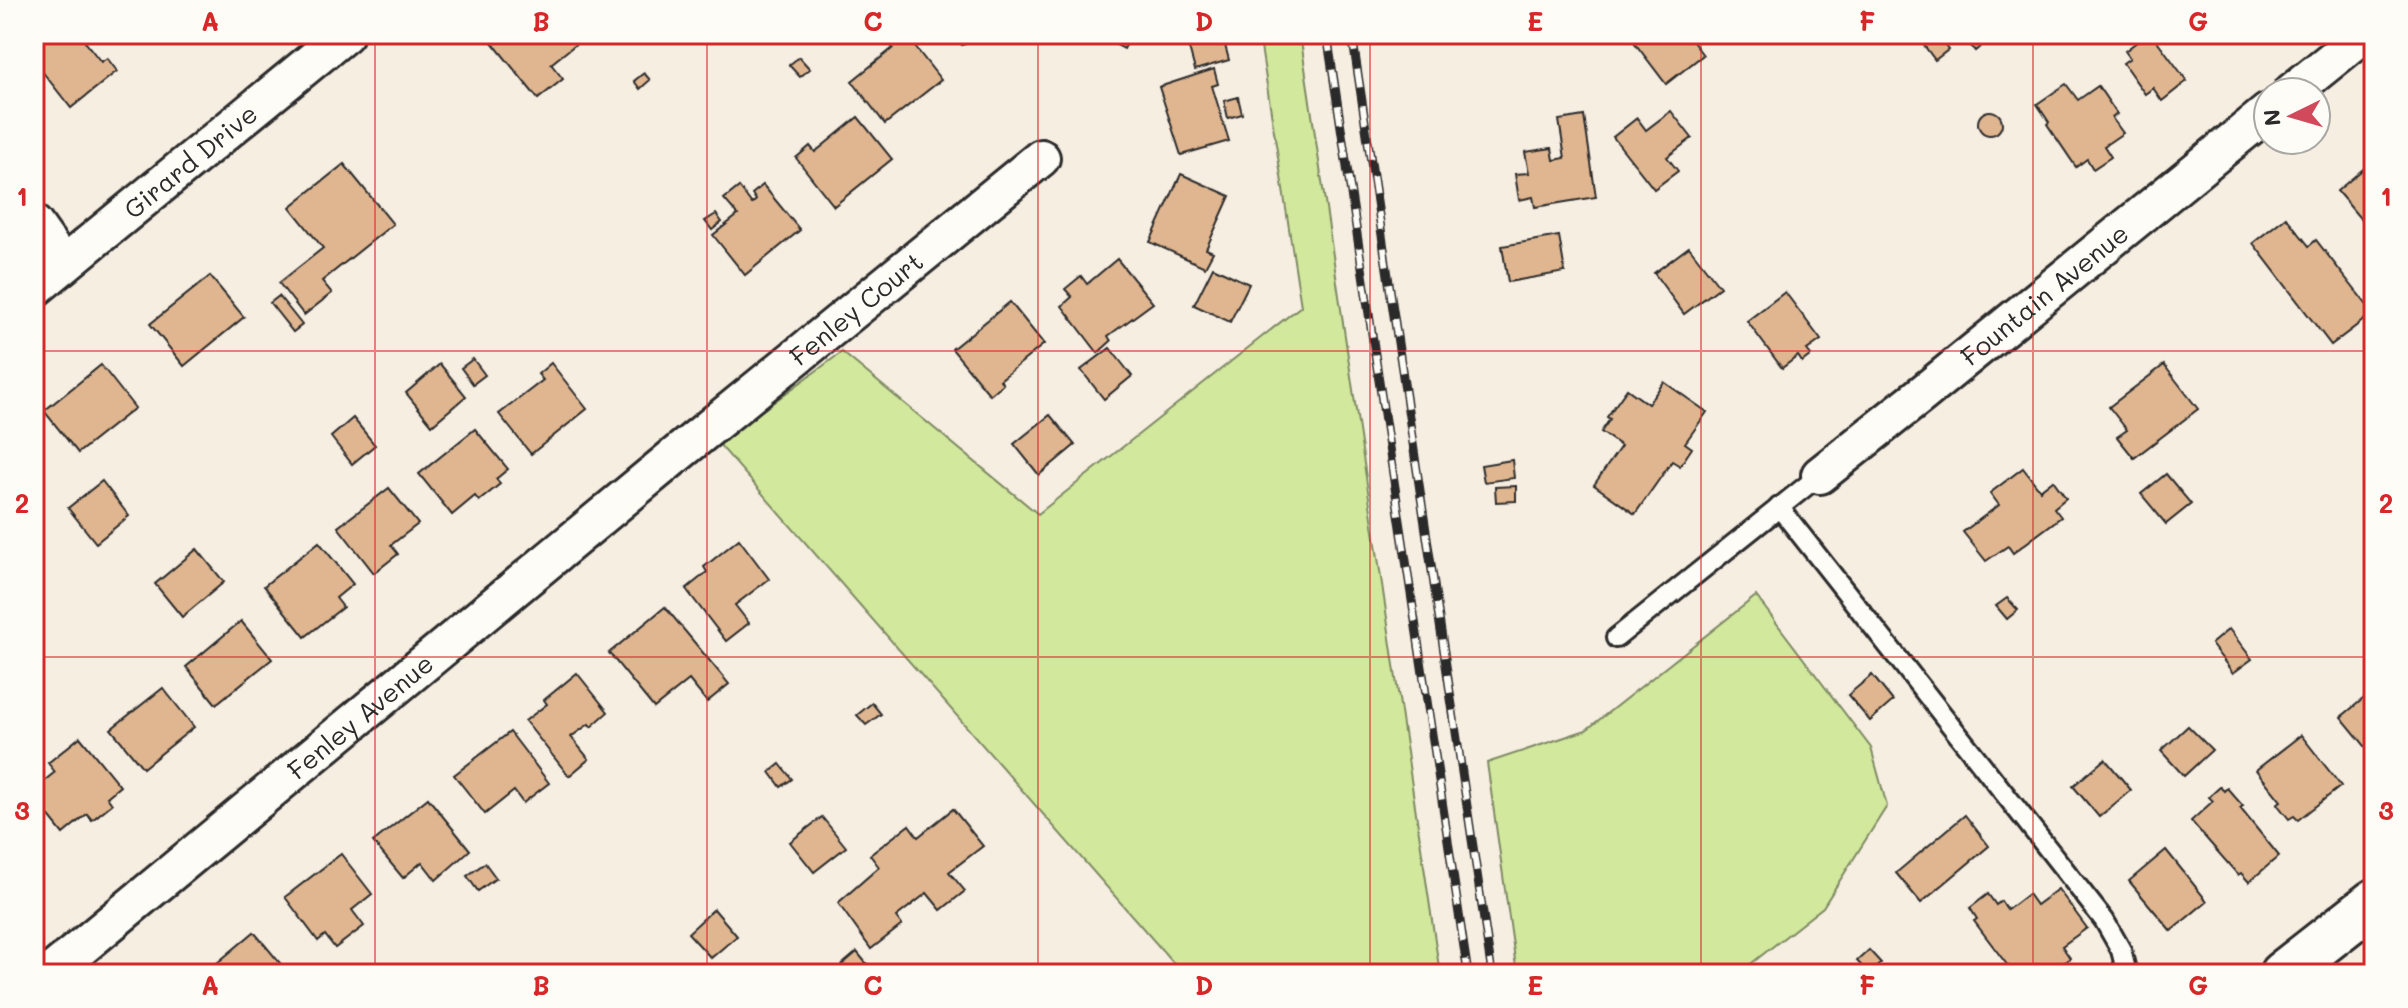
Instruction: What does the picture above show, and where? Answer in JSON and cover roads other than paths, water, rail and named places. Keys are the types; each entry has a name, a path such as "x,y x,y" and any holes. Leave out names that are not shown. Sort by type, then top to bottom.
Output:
{"street":[{"name":"Girard Drive","path":"34,289 345,34"},
{"path":"2312,76 2364,34"},
{"name":"Fountain Avenue","path":"1820,475 2252,125"},
{"name":"Fenley Court","path":"671,459 1041,158"},
{"path":"34,224 63,265"},
{"name":"Fenley Avenue","path":"49,974 671,459"},
{"path":"2282,974 2374,902"}],"lane":[{"path":"1616,638 1820,475"},
{"path":"1779,507 2104,920 2121,950 2127,974"}],"railway":[{"path":"1327,34 1468,974"},
{"path":"1352,34 1492,974"}]}
